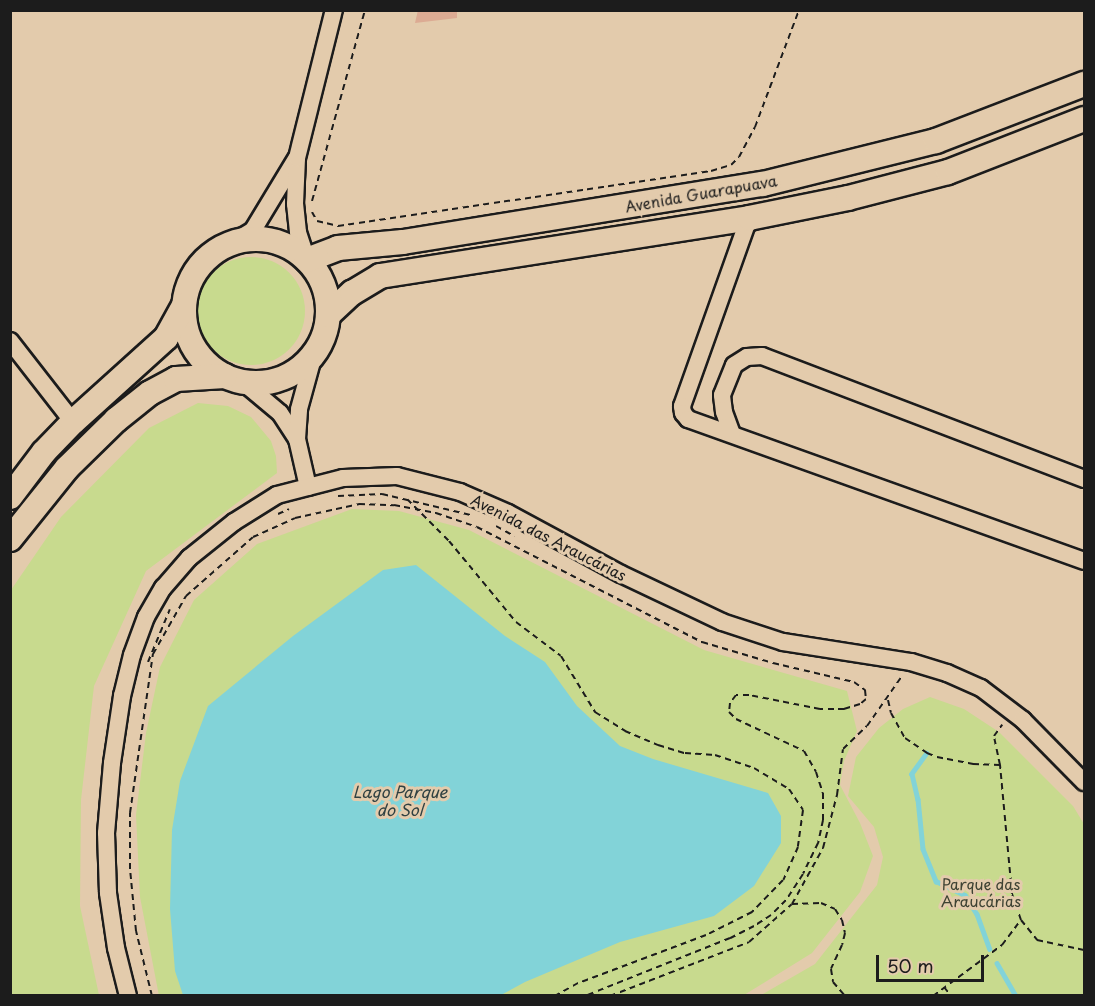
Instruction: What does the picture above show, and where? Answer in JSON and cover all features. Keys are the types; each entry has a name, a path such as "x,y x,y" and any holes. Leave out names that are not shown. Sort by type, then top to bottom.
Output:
{"street":[{"path":"307,260 298,232 295,204 297,158 334,10"},
{"name":"Avenida Guarapuava","path":"307,260 338,248 403,242 763,184 936,141 1084,84"},
{"name":"Avenida Guarapuava","path":"328,315 352,293 380,276 749,218 848,198 948,172 1084,119"},
{"path":"297,158 253,230 213,254 198,268 188,286 184,306 185,327 193,347 207,364 234,379 280,413 297,439"},
{"path":"749,218 682,406 683,413 688,419 1084,561"},
{"path":"230,244 250,239 271,241 290,248 307,260 319,276 326,294 328,315 324,335 314,354 299,408 297,439 308,487"},
{"path":"10,497 44,452 73,422 166,339 184,306"},
{"path":"10,341 73,422"},
{"path":"10,539 67,468 116,420 150,393 176,379 234,379 263,383 283,378 300,368 314,354"},
{"path":"732,434 724,412 722,395 734,365 747,357 762,356 1084,479"},
{"name":"Avenida das Araucárias","path":"128,996 113,926 106,833 112,763 132,656 146,617 163,588 189,558 234,522 277,495 343,478 397,476 460,492 508,513 621,574 722,622 783,642 910,662 947,673 981,688 1023,720 1084,782"}],"path":[{"path":"364,10 310,208 317,221 338,226 711,171 731,165 740,157 755,127 798,10"},
{"path":"329,498 382,495 479,517"},
{"path":"407,499 449,541 516,622 561,656 596,712 625,731 658,745 685,753 715,755 754,768 789,789 803,810 798,847 783,880 752,912 706,935 578,983 555,996"},
{"path":"152,996 136,931 130,869 130,813 153,654 186,596 253,537 295,518 358,504 417,510 477,527 702,642 772,663 855,682 865,690 866,699 860,704 844,709 820,709 749,695 736,695 730,703 729,712 736,718 804,751 816,772 823,793 823,820 818,843 808,864 786,900 754,926 730,938 585,996"},
{"path":"272,517 291,508"},
{"path":"489,523 519,538"},
{"path":"146,665 173,602"},
{"path":"610,996 749,942 792,904 823,848 837,795 843,749 867,726 888,700 905,672 895,671"},
{"path":"888,700 891,713 905,738 927,753 973,764 1000,765"},
{"path":"1005,721 994,736 1000,765 1012,894 1022,920 1037,940 1084,950"},
{"path":"792,904 821,903 835,909 842,920 844,939 831,969 833,982 845,996"},
{"path":"933,996 1002,945 1022,920"},
{"path":"944,987 951,996"}],"green space":[{"path":"251,257 272,261 289,273 301,290 305,311 301,332 289,349 272,361 251,365 230,361 213,349 201,332 197,311 201,290 213,273 230,261"},
{"path":"198,403 228,406 251,417 271,441 276,456 277,473 146,571 94,686 81,800 80,906 99,995 11,995 11,590 61,517 149,428"},
{"name":"Lago Parque do Sol","path":"352,509 399,511 469,530 704,650 847,691 857,731 844,761 840,785 860,823 873,856 860,892 812,953 744,995 159,996 140,897 136,815 146,733 160,667 194,600 257,544"},
{"name":"Parque das Araucárias","path":"930,697 964,709 999,732 1073,806 1084,824 1084,995 761,995 815,964 877,885 883,857 874,827 848,796 856,757 879,728 903,709"}],"water":[{"name":"Lago Parque do Sol","path":"416,565 505,636 545,662 577,706 620,746 653,759 768,793 781,816 781,843 754,886 714,916 620,942 525,982 501,995 183,995 175,971 170,909 172,830 180,781 208,706 293,636 383,570"}],"building":[{"path":"418,10 457,10 457,18 415,23"}],"waterway":[{"path":"927,753 912,774 918,799 923,849 936,881 965,895 977,914 990,949"},
{"path":"997,963 1016,996"}]}
